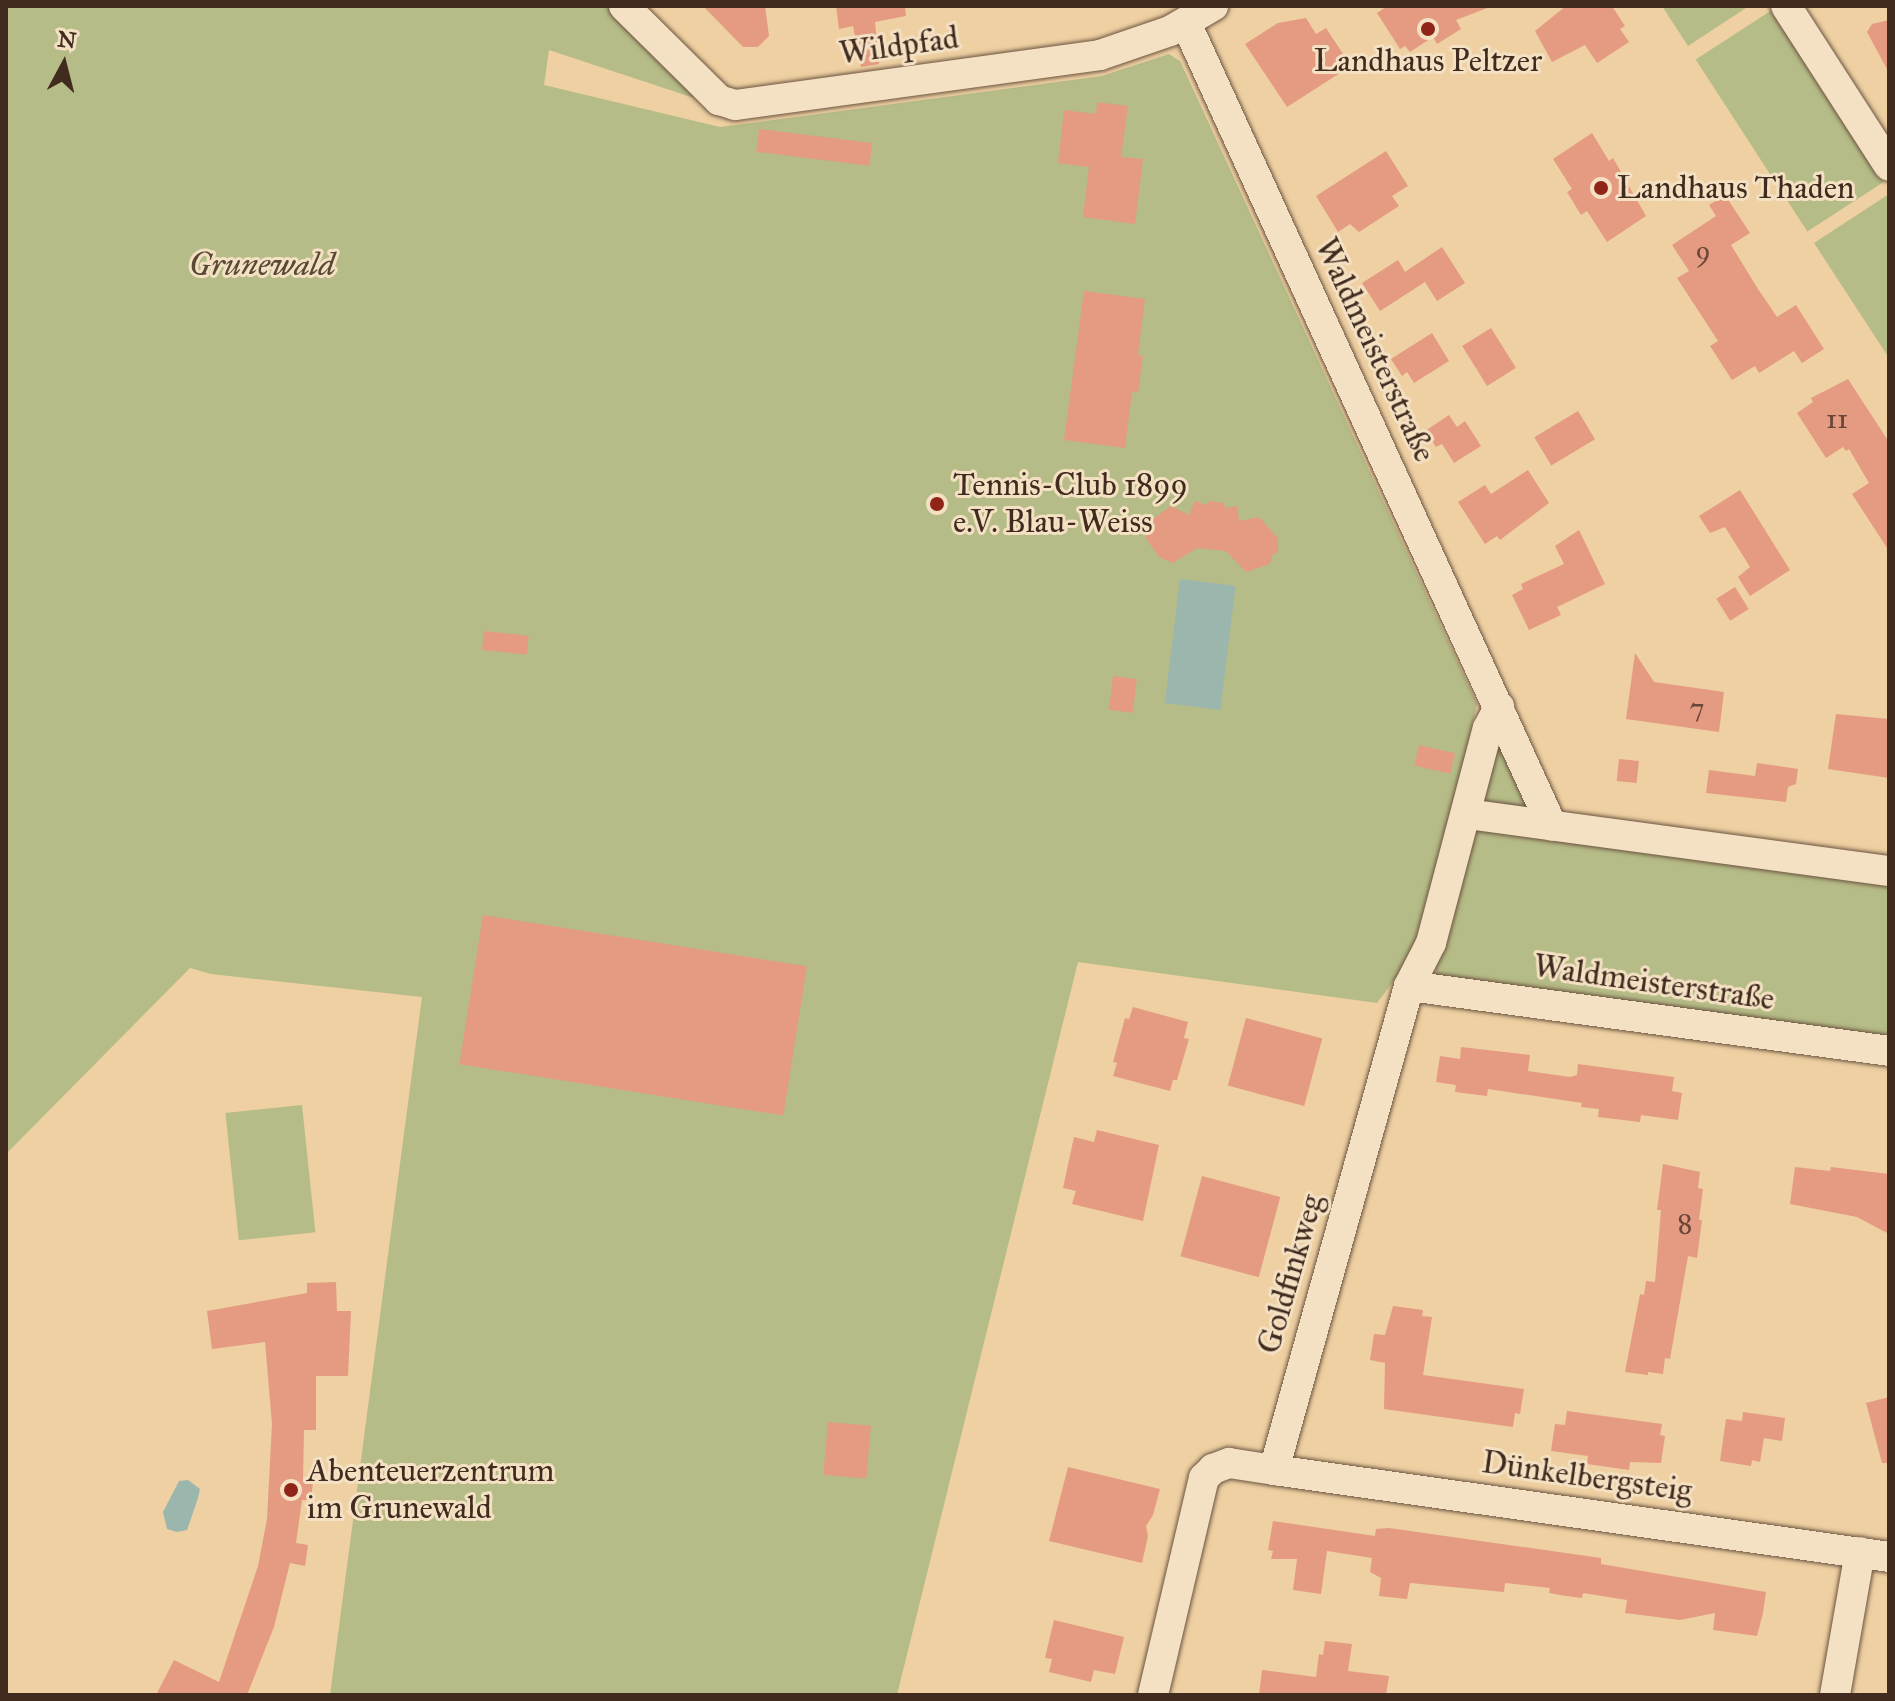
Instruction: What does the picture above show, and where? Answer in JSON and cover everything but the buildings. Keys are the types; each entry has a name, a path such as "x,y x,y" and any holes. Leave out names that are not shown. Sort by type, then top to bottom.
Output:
{"street":[{"name":"Wildpfad","path":"624,6 719,100 735,105 1100,55 1137,44 1186,23 1213,6"},
{"path":"1786,6 1889,166"},
{"name":"Waldmeisterstraße","path":"1186,23 1552,826"},
{"path":"1499,707 1488,728 1467,814 1889,871"},
{"name":"Goldfinkweg","path":"1274,1470 1409,986 1431,943 1467,814"},
{"name":"Waldmeisterstraße","path":"1409,986 1889,1051"},
{"path":"1153,1695 1204,1478 1213,1469 1229,1463 1274,1470"},
{"name":"Dünkelbergsteig","path":"1274,1470 1874,1554"},
{"path":"1835,1695 1874,1554"}],"green space":[{"name":"Grunewald","path":"6,6 609,6 706,102 549,50 544,85 720,127 1102,76 1169,54 1180,61 1477,704 1422,944 1377,1003 1078,962 897,1695 330,1695 422,997 211,974 190,968 6,1154"},
{"path":"1662,6 1749,6 1688,46"},
{"path":"1772,10 1884,182 1807,231 1696,60"},
{"path":"1889,194 1889,358 1814,243"},
{"path":"1500,746 1527,806 1523,809 1486,805 1481,798 1496,748"},
{"path":"1474,826 1889,880 1889,1042 1438,977 1435,965"},
{"path":"302,1105 315,1232 239,1240 225,1113"}],"water":[{"path":"1180,579 1236,586 1220,710 1165,703"},
{"path":"188,1480 200,1489 187,1530 177,1532 167,1529 163,1512 179,1481"}],"place":[{"name":"Landhaus Peltzer","path":"1428,29"},
{"name":"Landhaus Thaden","path":"1601,188"},
{"name":"Tennis-Club 1899 e.V. Blau-Weiss","path":"937,504"},
{"name":"Abenteuerzentrum im Grunewald","path":"291,1490"}]}
